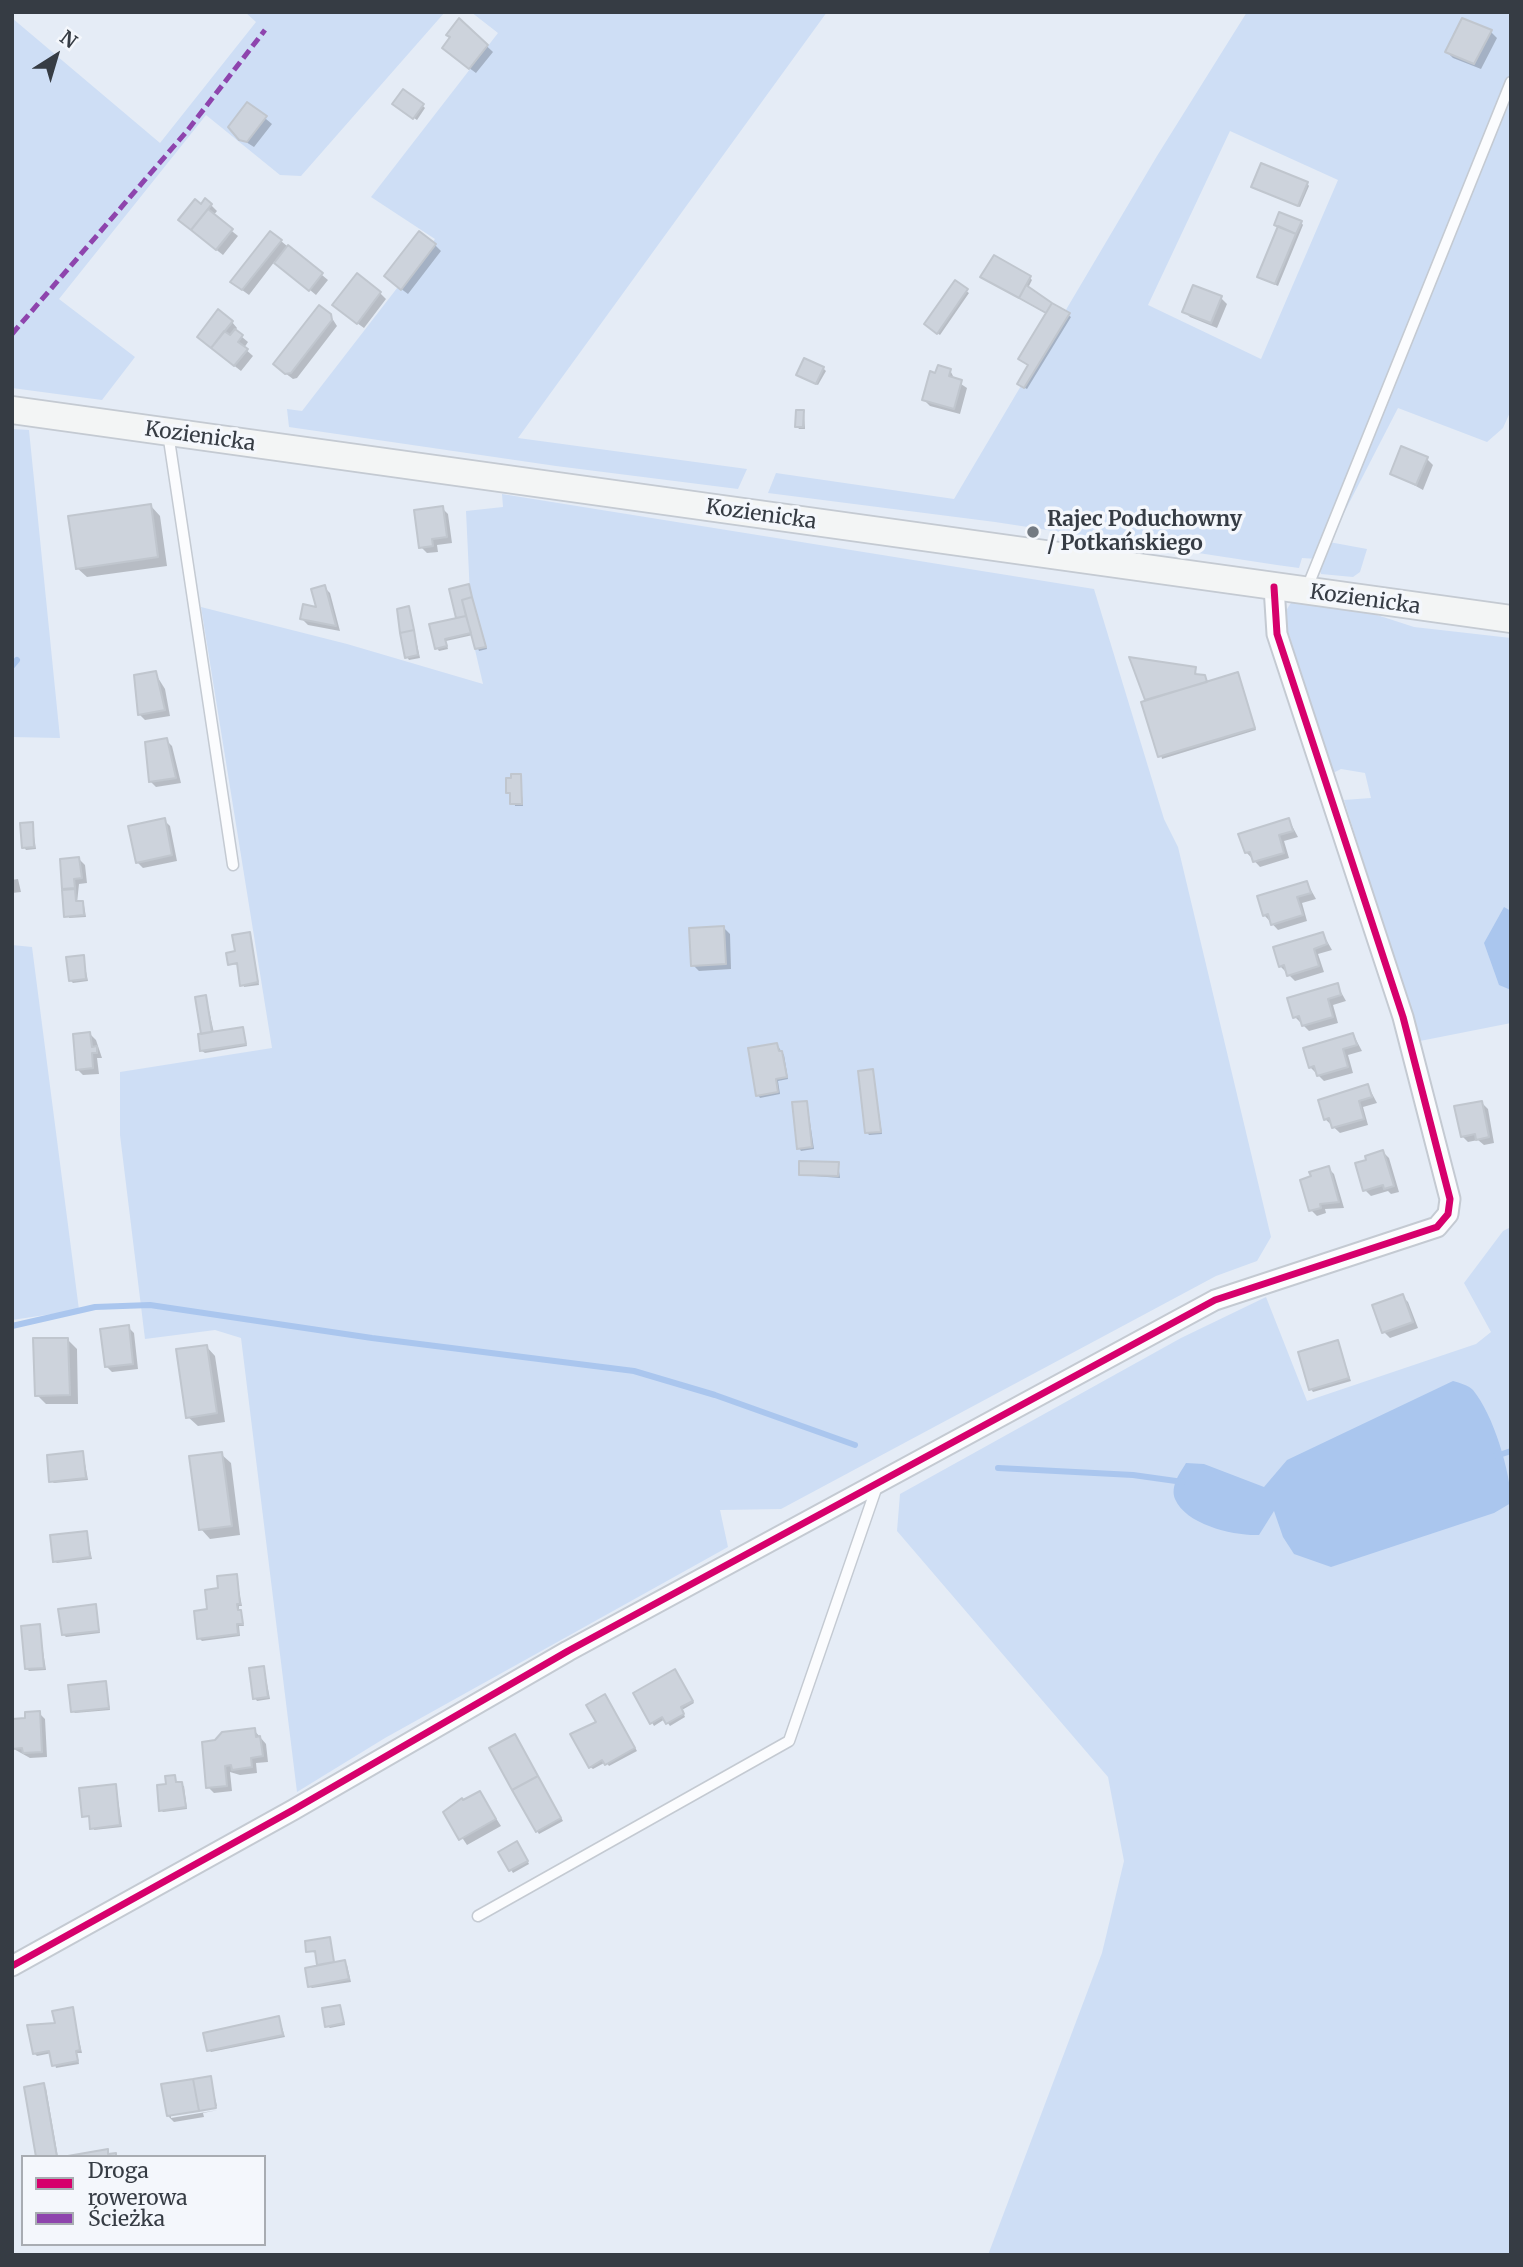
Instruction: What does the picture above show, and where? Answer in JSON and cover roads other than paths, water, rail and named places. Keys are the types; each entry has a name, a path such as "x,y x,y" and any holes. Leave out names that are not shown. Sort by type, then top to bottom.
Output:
{"main road":[{"name":"Kozienicka","path":"12,410 1511,619"}],"street":[{"path":"12,1966 293,1810 568,1651 1215,1300 1437,1227 1447,1214 1450,1199 1403,1017 1277,634 1274,587"}],"lane":[{"path":"1306,592 1511,82"},
{"path":"168,432 233,865"},
{"path":"478,1916 789,1741 878,1482"}],"water":[{"path":"1504,907 1511,911 1511,990 1499,985 1484,943"},
{"path":"1453,1381 1473,1390 1487,1413 1500,1444 1511,1503 1494,1513 1331,1567 1294,1554 1283,1537 1274,1511 1259,1535 1249,1535 1224,1531 1200,1522 1189,1516 1175,1499 1175,1485 1186,1463 1204,1464 1264,1487 1287,1460"}],"waterway":[{"path":"12,666 17,660"},
{"path":"12,1326 95,1307 150,1305 372,1338 634,1371 715,1395 855,1445"},
{"path":"1496,1456 1511,1451"},
{"path":"998,1468 1133,1475 1183,1482"}],"place":[{"name":"Rajec Poduchowny / Potkańskiego","path":"1033,532"}]}
